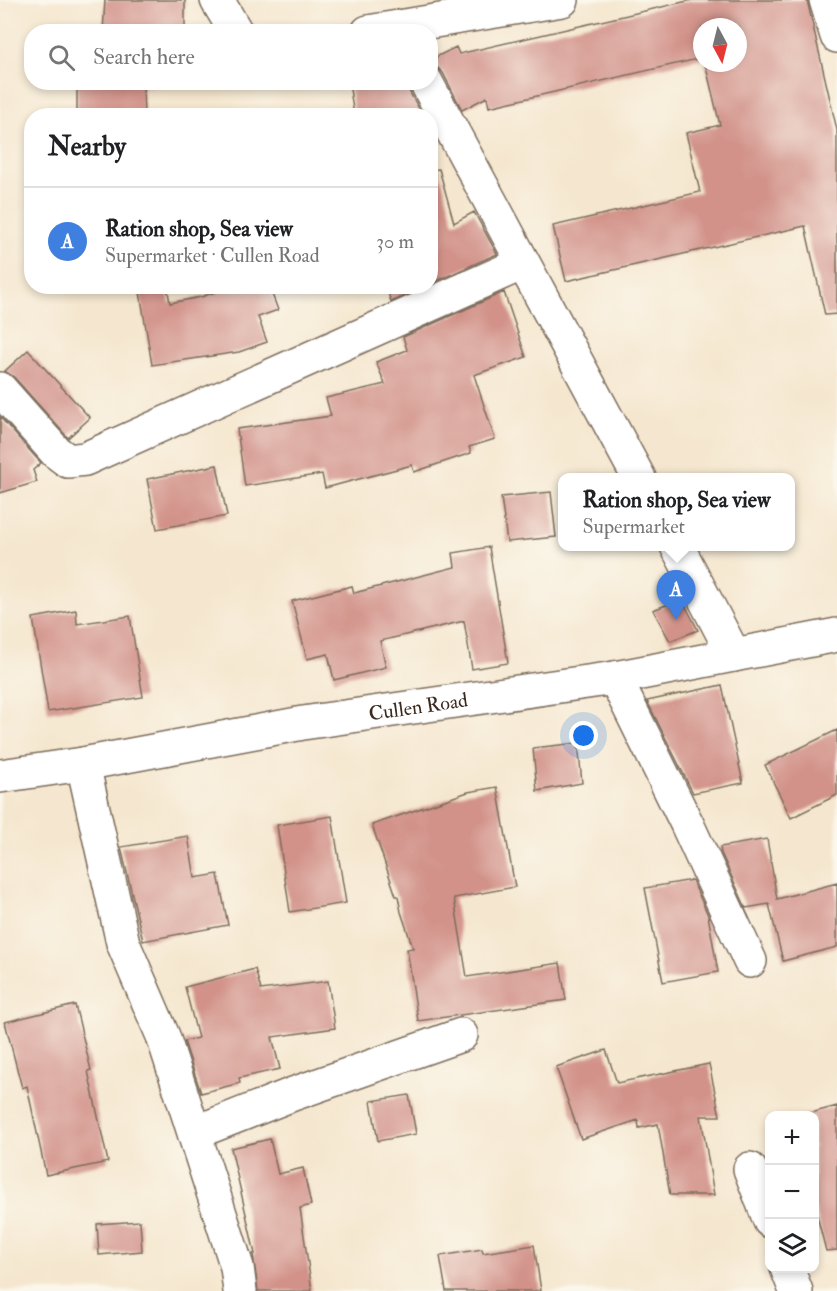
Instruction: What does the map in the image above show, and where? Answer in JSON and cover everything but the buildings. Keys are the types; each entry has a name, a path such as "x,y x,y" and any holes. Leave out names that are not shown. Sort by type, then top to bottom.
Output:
{"street":[{"path":"217,0 231,24"},
{"path":"422,24 561,0"},
{"path":"826,0 837,36"},
{"path":"430,90 637,473"},
{"path":"0,389 56,452 68,461 85,459 523,263"},
{"path":"680,551 734,655"},
{"name":"Cullen Road","path":"0,776 83,764 303,723 615,678 837,635"},
{"path":"615,678 687,824 750,961"},
{"path":"83,764 123,943 163,1036 237,1267 240,1291"},
{"path":"194,1133 293,1094 462,1035"},
{"path":"750,1169 769,1219"},
{"path":"789,1273 796,1291"}],"place":[{"name":"Ration shop, Sea view","path":"676,620"}]}
